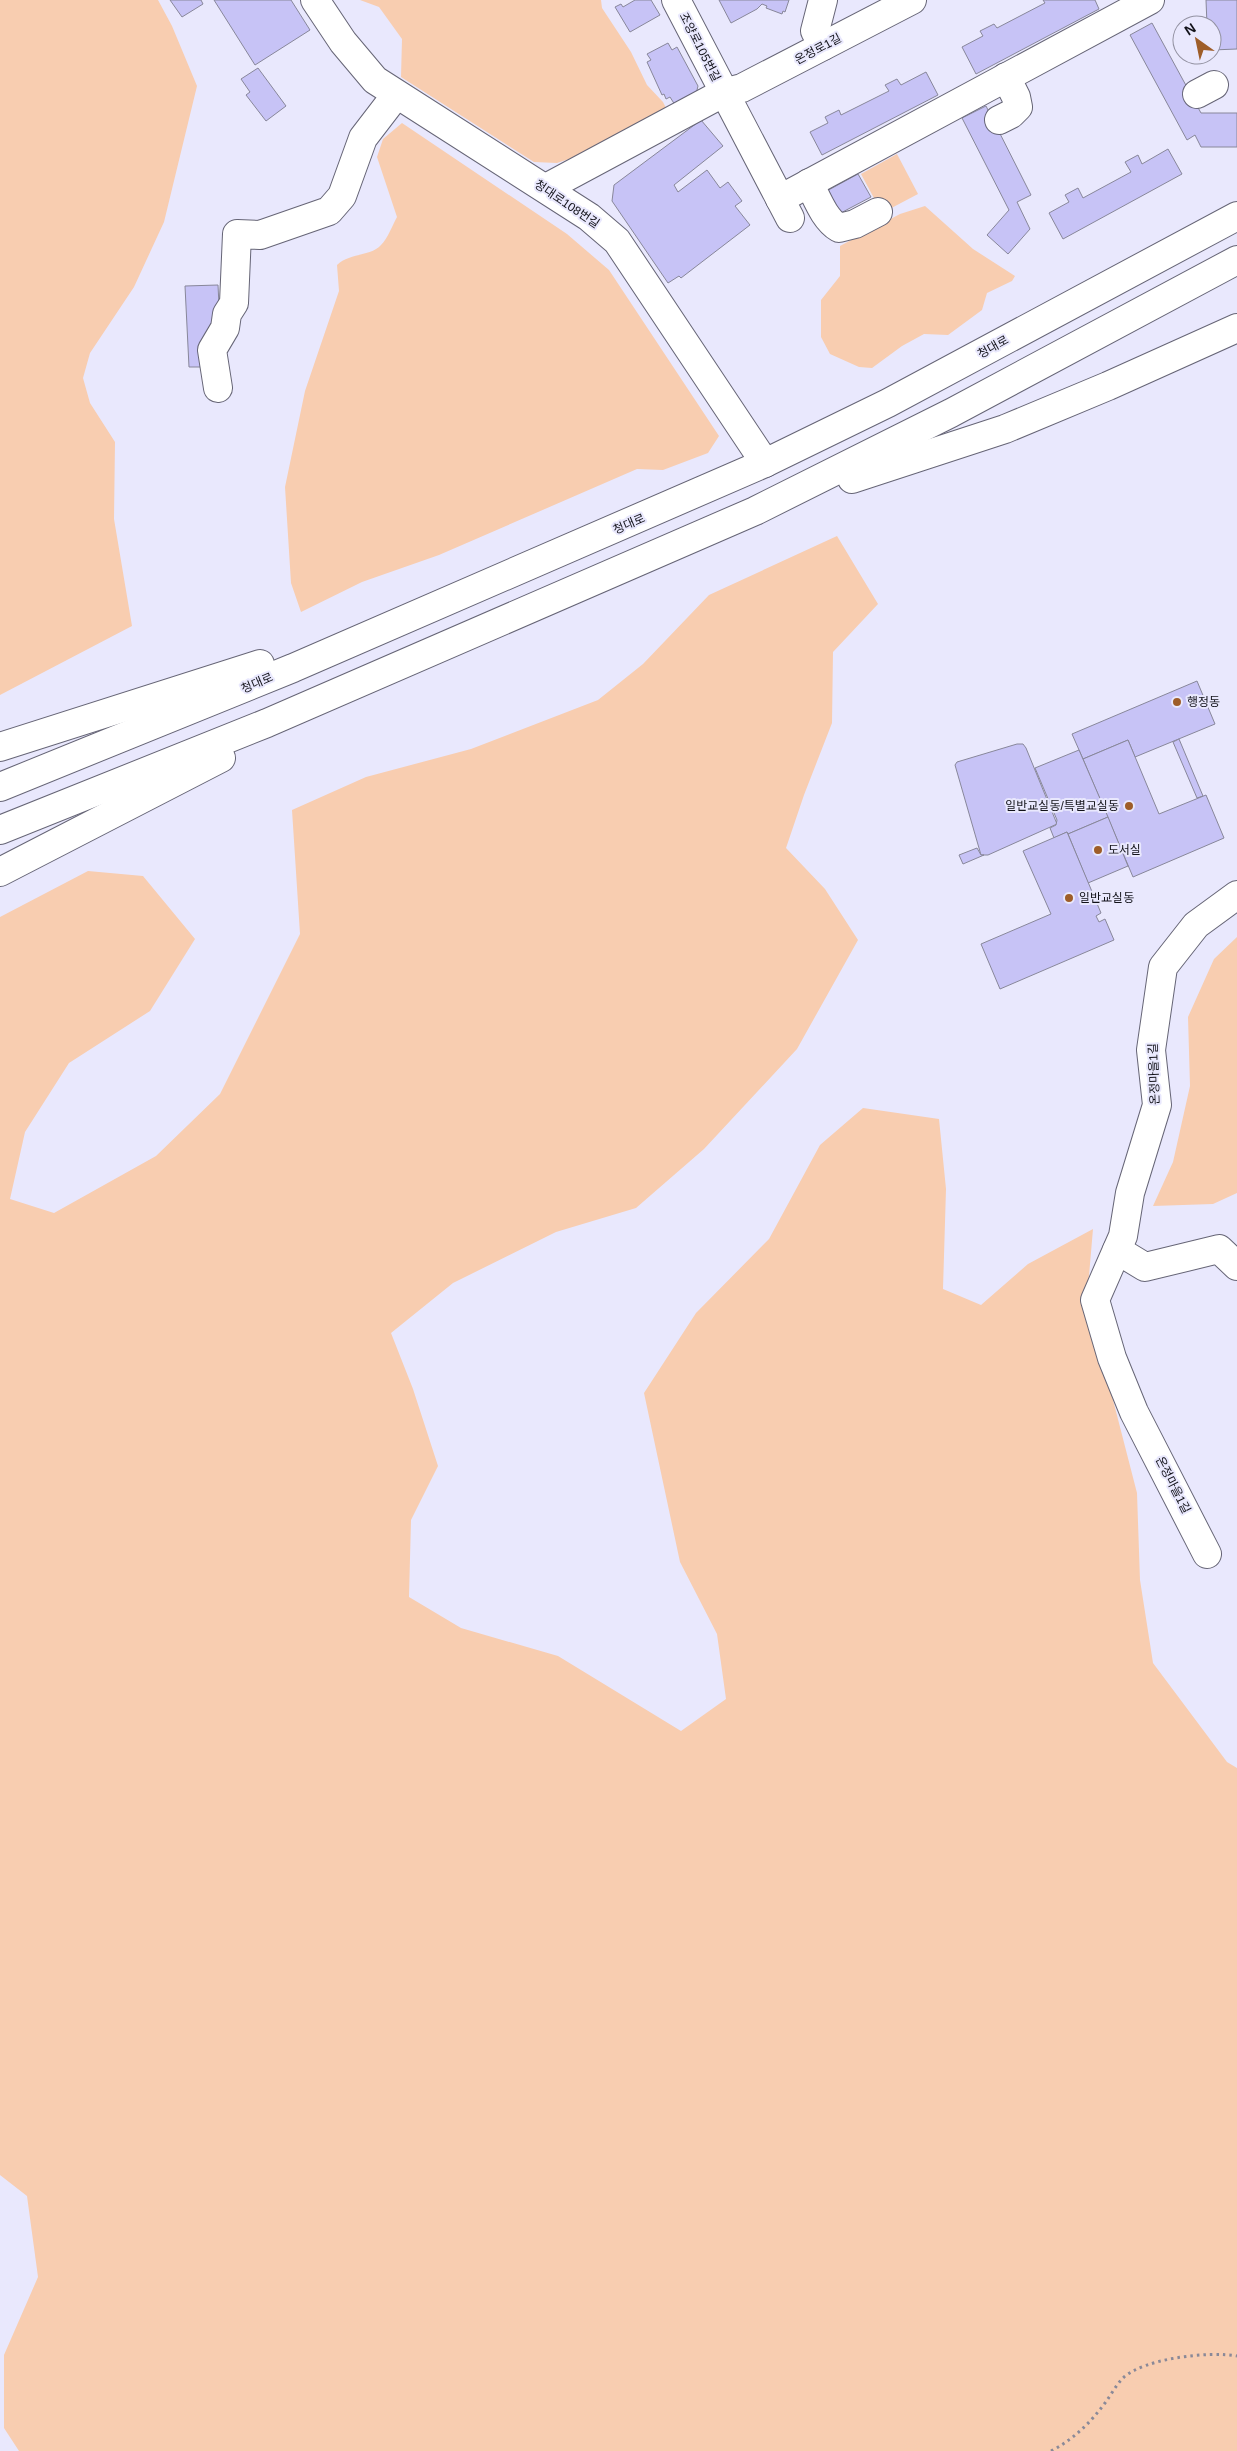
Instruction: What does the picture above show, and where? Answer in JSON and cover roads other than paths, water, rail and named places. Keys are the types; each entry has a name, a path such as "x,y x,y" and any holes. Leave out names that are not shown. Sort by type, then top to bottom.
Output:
{"street":[{"name":"청대로108번길","path":"315,0 343,42 375,80 589,217 625,250 765,463"},
{"name":"조양로105번길","path":"676,0 723,93 785,208 809,183"},
{"path":"823,0 815,31 823,46"},
{"name":"온정로1길","path":"546,188 723,93 742,88 912,0"},
{"path":"878,212 855,224 839,228 832,224 827,217 809,183 1150,0"},
{"path":"999,120 1011,114 1018,107 1018,102 1006,77"},
{"path":"218,388 212,350 225,328 226,314 234,303 238,234 260,235 329,211 342,196 363,138 396,95"},
{"name":"청대로","path":"0,787 234,693 636,521 765,463 912,390 1237,216"},
{"path":"0,830 267,723 755,511 951,413 1237,260"},
{"path":"755,511 1005,429 1108,386 1237,328"},
{"path":"0,747 407,618"},
{"path":"0,872 416,657"},
{"name":"온정마을1길","path":"1207,1554 1134,1412 1109,1350 1095,1300 1123,1236 1130,1193 1157,1105 1151,1050 1163,967 1196,925 1237,895"},
{"path":"1117,1250 1145,1267 1220,1249 1237,1266"}],"place":[{"name":"행정동","path":"1177,702"},
{"name":"일반교실동/특별교실동","path":"1129,806"},
{"name":"도서실","path":"1098,850"},
{"name":"일반교실동","path":"1069,898"}]}
